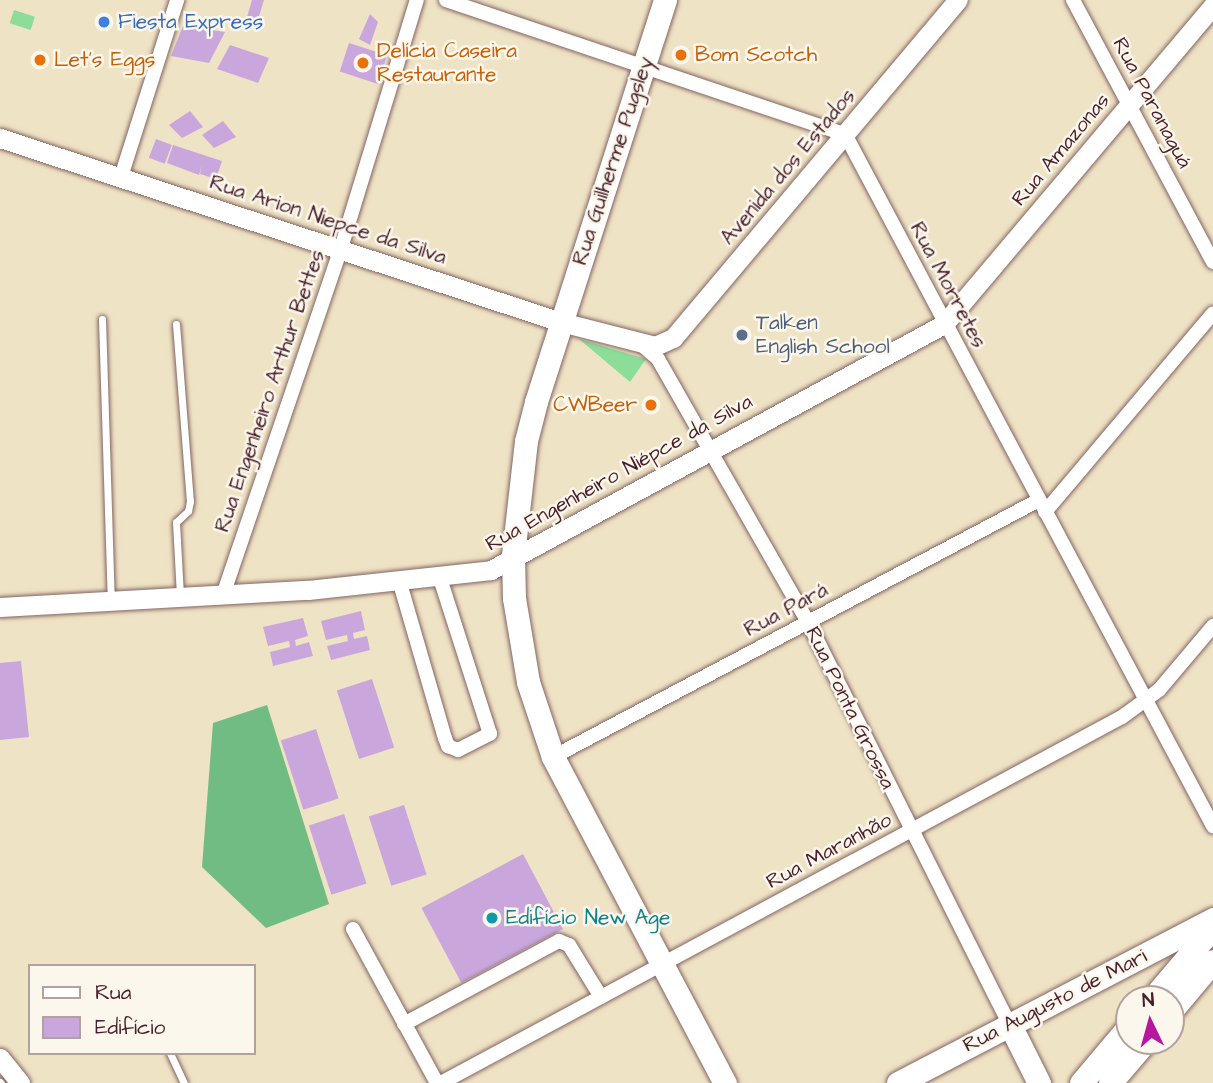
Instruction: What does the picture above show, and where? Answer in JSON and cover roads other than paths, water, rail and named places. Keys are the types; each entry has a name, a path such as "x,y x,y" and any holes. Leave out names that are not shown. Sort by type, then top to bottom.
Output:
{"main road":[{"name":"Rua Guilherme Pugsley","path":"665,0 561,322 526,440 513,555 514,598 528,682 553,757 725,1083"},
{"name":"Rua Augusto de Mari","path":"898,1083 1010,1025 1198,953 1213,919"},
{"path":"1183,985 1213,927"},
{"path":"1166,985 1198,953"},
{"name":"Rua Ponta Grossa","path":"1010,1025 1039,1083"},
{"path":"1081,1083 1115,1043"},
{"path":"1110,1083 1134,1055"}],"street":[{"path":"121,177 177,0"},
{"name":"Rua Engenheiro Arthur Bettes","path":"223,595 341,248 417,0"},
{"path":"446,0 845,134"},
{"name":"Avenida dos Estados","path":"642,344 655,346 673,338 958,0"},
{"name":"Rua Paranaguá","path":"1073,0 1213,262"},
{"name":"Rua Amazonas","path":"944,324 1213,6"},
{"name":"Rua Morretes","path":"845,134 1213,826"},
{"name":"Rua Arion Niepce da Silva","path":"0,138 561,322 642,344"},
{"name":"Rua Pará","path":"553,757 808,622 1042,506 1213,313"},
{"name":"Rua Engenheiro Niépce da Silva","path":"0,607 223,595 440,578 491,570 513,555 944,324"},
{"name":"Rua Ponta Grossa","path":"642,344 658,359 808,622 910,831 1010,1025"},
{"path":"399,580 445,738 448,746 458,750 491,734 440,578"},
{"name":"Rua Maranhão","path":"439,1083 1145,702 1213,626"},
{"path":"353,929 439,1083"},
{"path":"404,1024 559,942 569,945 601,997"},
{"path":"0,1058 20,1083"}],"lane":[{"path":"102,319 111,600"},
{"path":"176,324 190,501 188,511 176,522 180,597"},
{"path":"171,1055 184,1083"}],"place":[{"name":"Fiesta Express","path":"104,22"},
{"name":"Bom Scotch","path":"681,55"},
{"name":"Let's Eggs","path":"40,60"},
{"name":"Delícia Caseira Restaurante","path":"363,63"},
{"name":"Talken English School","path":"742,335"},
{"name":"CWBeer","path":"651,405"},
{"name":"Edifício New Age","path":"492,918"}]}
